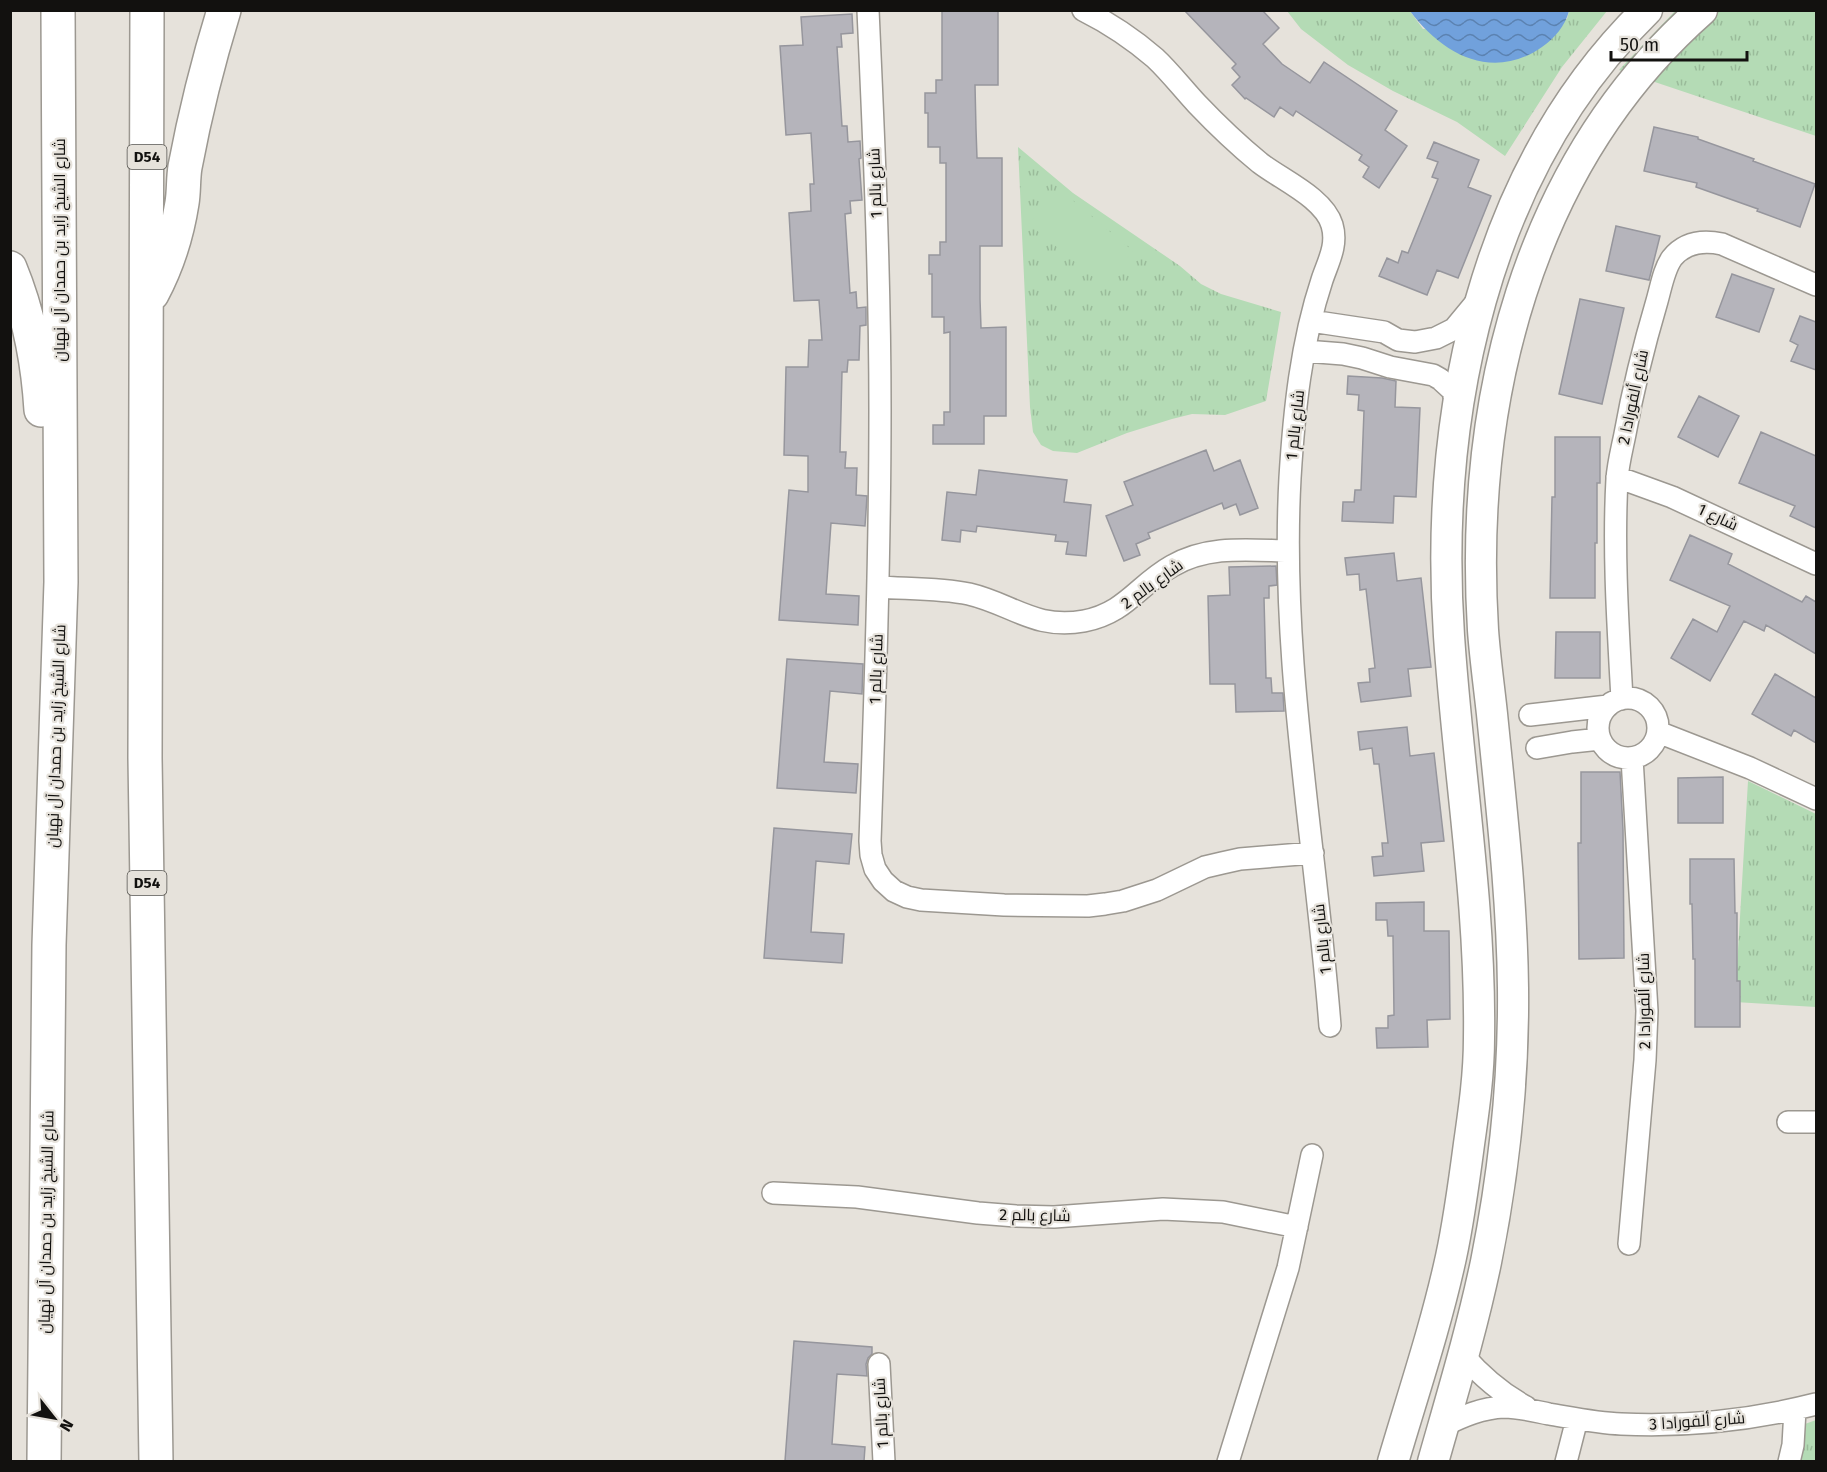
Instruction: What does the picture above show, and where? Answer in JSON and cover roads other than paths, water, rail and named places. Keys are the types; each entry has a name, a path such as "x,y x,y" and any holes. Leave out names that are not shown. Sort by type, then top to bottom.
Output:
{"main road":[{"name":"شارع الشيخ زايد بن حمدان آل نهيان","path":"44,1461 49,945 61,582 58,10"},
{"name":"D54","path":"147,10 145,758 156,1461"},
{"path":"147,304 159,280 177,230 194,122 224,10"},
{"path":"10,268 26,314 35,353 61,582"}],"street":[{"name":"شارع بالم 1","path":"868,10 877,230 880,408 871,855 875,869 894,891 921,900 1004,905 1088,906 1140,896 1205,867 1249,858 1313,853"},
{"name":"شارع بالم 1","path":"1083,10 1118,30 1156,59 1223,131 1272,172 1311,198 1326,212 1334,230 1334,243 1311,321 1305,351 1293,442 1288,551 1295,671 1330,1026"},
{"path":"1393,1461 1451,1257 1476,1095 1479,1003 1474,895 1453,686 1447,570 1448,507 1458,406 1471,340 1484,292 1526,180 1560,120 1590,75 1647,10"},
{"path":"1433,1461 1463,1355 1485,1265 1499,1188 1510,1072 1513,988 1510,892 1483,631 1481,572 1483,512 1496,392 1505,350 1526,276 1546,225 1580,159 1613,106 1653,58 1702,10"},
{"path":"1546,225 1536,222 1532,217 1531,205 1558,138 1590,75"},
{"name":"شارع ألفورادا 2","path":"1615,702 1617,477 1630,405 1646,338 1671,259 1681,249 1694,243 1708,241 1722,244 1816,285"},
{"path":"1311,321 1384,332 1398,340 1415,342 1445,334 1454,329 1484,292"},
{"path":"1378,363 1374,358 1372,346 1374,340 1384,332"},
{"path":"1416,371 1421,368 1427,357 1428,351 1423,340"},
{"path":"1305,351 1343,354 1390,367 1432,375 1447,384 1458,406"},
{"name":"شارع 1","path":"1617,477 1681,501 1816,564"},
{"name":"شارع بالم 2","path":"878,586 968,594 984,598 1030,618 1065,623 1100,617 1116,610 1171,566 1200,554 1232,549 1288,551"},
{"path":"1530,715 1631,698 1641,701 1654,713 1658,722 1655,741 1642,755 1622,758 1605,748 1600,739 1598,725 1603,711 1615,702"},
{"path":"1658,732 1750,768 1816,799"},
{"path":"1537,748 1600,739"},
{"name":"شارع ألفورادا 2","path":"1629,1244 1647,1011 1632,758"},
{"path":"1479,1003 1491,1007 1498,1017 1499,1056 1503,1065 1510,1072"},
{"path":"1788,1122 1816,1122"},
{"path":"1228,1461 1282,1289 1312,1155"},
{"name":"شارع بالم 2","path":"773,1193 857,1197 1016,1216 1054,1217 1163,1209 1224,1212 1297,1227"},
{"path":"1463,1355 1484,1379 1494,1399"},
{"name":"شارع بالم 1","path":"879,1364 884,1461"},
{"path":"1403,1461 1418,1378"},
{"name":"شارع ألفورادا 3","path":"1443,1426 1474,1412 1494,1399 1512,1407 1577,1419 1619,1424 1664,1425 1749,1418 1816,1404"},
{"path":"1789,1461 1793,1445 1795,1410"},
{"path":"1566,1461 1577,1419"}],"water":[{"path":"1410,11 1569,11 1559,31 1542,47 1523,57 1505,62 1487,62 1453,51 1437,40"}]}
